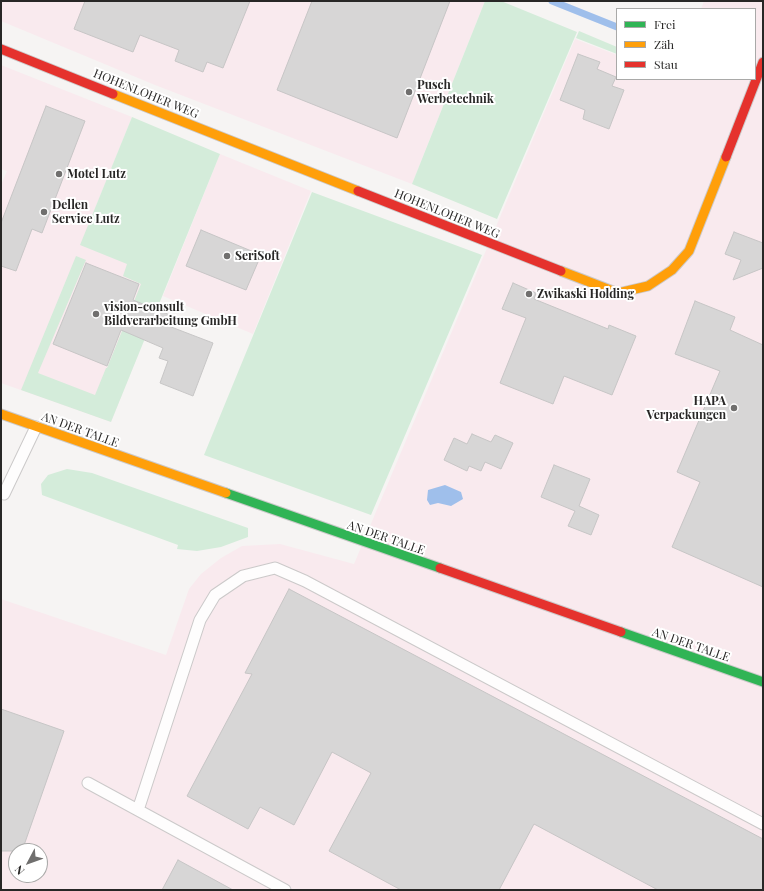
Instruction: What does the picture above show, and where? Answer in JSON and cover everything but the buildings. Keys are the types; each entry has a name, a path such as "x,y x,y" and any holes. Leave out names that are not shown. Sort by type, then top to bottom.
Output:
{"street":[{"name":"HOHENLOHER WEG","path":"1,49 497,247 618,293 648,286 672,270 689,251 756,80"},
{"name":"HOHENLOHER WEG","path":"756,80 763,62"},
{"name":"AN DER TALLE","path":"1,414 763,682"}],"lane":[{"path":"4,494 36,427"},
{"path":"138,810 200,620 215,595 243,576 275,568 312,585 763,824"},
{"path":"88,783 285,890"}],"shaded area":[{"path":"1,1 485,1 412,184 155,85 1,21"},
{"path":"704,1 763,1 763,890 1,890 1,599 166,655 189,589 201,574 221,558 242,546 280,544 354,564 575,39 616,55 616,80 756,80 756,8 701,8"},
{"path":"1,65 132,117 88,226 175,262 111,422 1,383 1,185 7,171 1,169"},
{"path":"220,154 311,191 253,334 163,296"}],"green space":[{"path":"485,1 501,1 577,32 497,219 412,184"},
{"path":"579,31 616,47 616,54 576,38"},
{"path":"132,117 220,154 111,422 21,390 76,256 86,260 38,373 95,395 107,368 141,284 123,276 127,264 80,245"},
{"path":"312,192 482,255 371,515 204,455"},
{"path":"67,469 92,473 248,528 248,537 221,547 197,551 177,549 178,545 42,495 41,484 48,475"}],"water":[{"path":"445,485 461,492 463,499 451,506 438,503 430,505 427,500 428,490"}],"waterway":[{"path":"552,1 616,27"}],"traffic: fast":[{"path":"226,493 440,568"},
{"path":"621,632 763,682"}],"traffic: slow":[{"path":"113,94 358,191"},
{"path":"561,271 618,293 648,286 672,270 689,251 726,157"},
{"path":"1,414 226,493"}],"traffic: jam":[{"path":"1,49 113,94"},
{"path":"756,80 763,62"},
{"path":"726,157 756,80"},
{"path":"358,191 561,271"},
{"path":"440,568 621,632"}],"place":[{"name":"Pusch Werbetechnik","path":"409,92"},
{"name":"Motel Lutz","path":"59,174"},
{"name":"Dellen Service Lutz","path":"44,212"},
{"name":"SeriSoft","path":"227,256"},
{"name":"Zwikaski Holding","path":"529,294"},
{"name":"vision-consult Bildverarbeitung GmbH","path":"96,314"},
{"name":"HAPA Verpackungen","path":"734,408"}]}
